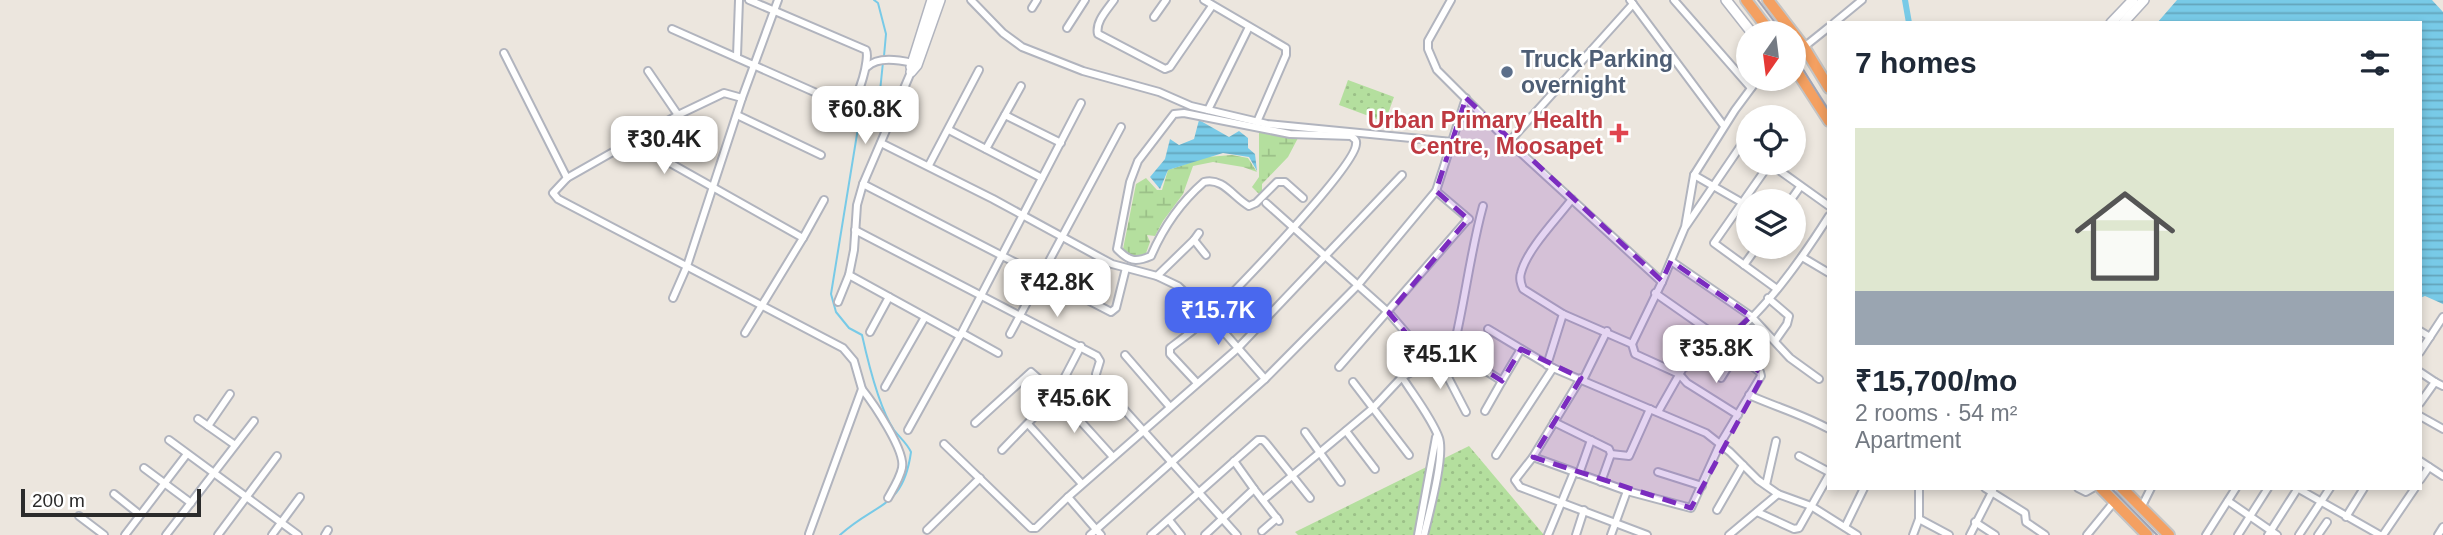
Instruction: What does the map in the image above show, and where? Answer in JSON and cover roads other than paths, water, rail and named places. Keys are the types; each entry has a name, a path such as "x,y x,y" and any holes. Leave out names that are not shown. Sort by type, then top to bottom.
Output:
{"highway":[{"path":"1746,0 1761,21"},
{"path":"1769,0 1785,21"},
{"path":"1806,50 1827,85"},
{"path":"1806,87 1827,118"},
{"path":"2103,490 2147,535"},
{"path":"2124,490 2169,535"}],"street":[{"path":"737,56 739,0"},
{"path":"672,29 845,104 854,100 869,56 864,48 749,0"},
{"path":"673,298 687,266 711,187 778,0"},
{"path":"913,66 932,0"},
{"path":"838,302 849,275 854,250 857,205 863,184 940,0"},
{"path":"971,0 1003,33 1022,47 1083,71 1151,89 1191,106 1257,122 1452,142"},
{"path":"1032,8 1037,0"},
{"path":"1067,28 1085,0"},
{"path":"1114,0 1099,22 1096,29 1098,34 1166,69 1212,6"},
{"path":"1154,17 1166,0"},
{"path":"1204,0 1286,48 1286,55 1257,122"},
{"path":"1451,0 1430,36 1428,49 1437,70 1509,142 1662,282"},
{"path":"1675,0 1736,71"},
{"path":"1726,0 1743,21"},
{"path":"1836,21 1862,0"},
{"path":"2113,21 2133,0"},
{"path":"2125,21 2144,0"},
{"path":"1509,142 1632,2 1724,126"},
{"path":"1208,110 1249,27"},
{"path":"1806,45 1827,29"},
{"path":"504,53 567,178"},
{"path":"866,68 873,61 900,60 913,66"},
{"path":"929,165 979,70"},
{"path":"648,71 678,116"},
{"path":"986,149 1021,86"},
{"path":"1685,227 1694,175 1749,91"},
{"path":"742,98 724,93 678,116 567,178 553,193 558,199 761,304 850,354 862,382 862,389 809,534"},
{"path":"1090,535 1099,532 1265,379 1357,286 1436,191 1465,98"},
{"path":"908,430 961,335 1081,103"},
{"path":"1197,383 1169,351 1210,316 1319,200 1345,168 1357,145 1351,136 1290,134 1184,113 1174,114 1138,161 1130,182 1117,249 1128,259 1138,262 1151,256 1171,219 1195,191 1209,181 1219,183 1249,206 1256,204 1277,182 1285,182 1303,198"},
{"path":"737,115 821,155"},
{"path":"1005,115 1060,143"},
{"path":"1010,334 1121,127"},
{"path":"949,130 1042,178"},
{"path":"631,142 803,238"},
{"path":"881,143 929,165 1112,264 1157,276 1178,286 1210,316 1265,379"},
{"path":"1736,153 1685,227 1632,344 1635,354 1679,374 1687,383 1738,415"},
{"path":"944,444 1033,529 1237,349 1402,175"},
{"path":"1694,175 1736,199"},
{"path":"1785,175 1827,205"},
{"path":"863,184 1113,312 1126,268"},
{"path":"1436,191 1468,219 1478,222"},
{"path":"1572,199 1528,256 1520,280 1523,289 1563,314 1632,344"},
{"path":"745,333 824,200"},
{"path":"1266,203 1389,313 1431,362"},
{"path":"1263,500 1373,408 1402,377 1453,350 1483,206"},
{"path":"1736,210 1714,243 1777,289"},
{"path":"1339,367 1389,313 1468,219"},
{"path":"1806,251 1827,219"},
{"path":"855,230 1081,346 1100,359 1097,378 1237,535"},
{"path":"1157,276 1199,233"},
{"path":"1194,240 1206,255"},
{"path":"1744,265 1749,259"},
{"path":"1658,412 1679,374 1687,366 1702,362 1710,356 1777,289 1800,259"},
{"path":"1805,259 1827,272"},
{"path":"1671,261 1751,316 1790,358 1819,379"},
{"path":"849,275 998,353"},
{"path":"1533,457 1627,491 1687,508 1693,505 1720,444 1760,381 1760,372 1700,322 1656,293"},
{"path":"870,332 889,297"},
{"path":"1768,298 1789,316 1787,324 1775,341"},
{"path":"1496,455 1550,366 1563,314"},
{"path":"885,387 925,317"},
{"path":"2422,349 2443,317"},
{"path":"1489,329 1550,366 1706,433 1778,494 1811,506 1857,535"},
{"path":"1607,331 1582,379 1515,481 1516,485 1647,535"},
{"path":"2422,332 2430,337"},
{"path":"1002,450 1056,394 1081,346"},
{"path":"1485,411 1521,349"},
{"path":"1453,350 1502,381"},
{"path":"1721,378 1736,354"},
{"path":"1125,355 1170,407"},
{"path":"1438,358 1465,412"},
{"path":"975,423 1031,372 1056,394 1113,457"},
{"path":"2422,373 2443,386"},
{"path":"1402,377 1436,432 1440,450 1424,535"},
{"path":"1353,382 1409,455"},
{"path":"2422,400 2435,382"},
{"path":"862,389 874,404 902,461 901,472 888,498"},
{"path":"208,426 230,394"},
{"path":"1749,395 1827,428"},
{"path":"1611,454 1629,456 1650,409"},
{"path":"2422,417 2443,429"},
{"path":"198,419 236,445"},
{"path":"166,535 254,421"},
{"path":"1554,422 1609,449 1611,454 1601,482"},
{"path":"1028,424 1082,484"},
{"path":"1346,431 1375,469"},
{"path":"1304,432 1341,482"},
{"path":"1418,535 1436,432"},
{"path":"169,440 298,535"},
{"path":"1151,535 1255,442 1263,440 1310,498"},
{"path":"1548,535 1591,440"},
{"path":"1766,485 1776,441"},
{"path":"125,535 187,454"},
{"path":"1799,456 1827,473"},
{"path":"218,535 277,457"},
{"path":"1234,461 1278,519 1262,531"},
{"path":"2422,462 2443,476"},
{"path":"1717,510 1743,465"},
{"path":"2422,477 2429,467"},
{"path":"144,468 191,503"},
{"path":"1658,472 1702,486"},
{"path":"928,530 980,478"},
{"path":"1757,512 1794,529 1802,524 1827,478"},
{"path":"1205,535 1254,489"},
{"path":"1844,527 1863,490"},
{"path":"1913,535 1919,519 1919,490"},
{"path":"1970,535 1990,490"},
{"path":"1991,490 2025,513 2026,522 2045,535"},
{"path":"2141,508 2150,490"},
{"path":"2238,535 2267,490"},
{"path":"2228,501 2272,534 2297,490"},
{"path":"2301,490 2320,503 2382,535 2414,490"},
{"path":"2299,535 2329,490"},
{"path":"2346,517 2363,490"},
{"path":"1611,535 1627,491"},
{"path":"2206,535 2235,491"},
{"path":"114,494 139,514"},
{"path":"1730,535 1778,494"},
{"path":"272,535 300,497"},
{"path":"1068,497 1099,532"},
{"path":"2087,535 2113,502"},
{"path":"1576,535 1584,510"},
{"path":"79,516 104,535"},
{"path":"1919,519 1949,535"},
{"path":"1169,520 1181,535"},
{"path":"1975,522 1995,535"},
{"path":"2318,535 2327,522"},
{"path":"2027,535 2031,527"},
{"path":"2438,535 2443,527"}],"water":[{"path":"2177,0 2432,0 2443,12 2443,304 2422,297 2422,21 2159,21"},
{"path":"1199,120 1229,137 1239,131 1248,138 1248,148 1255,154 1257,171 1249,157 1223,153 1168,170 1160,189 1150,177 1165,159 1170,139 1179,145 1194,139"}],"waterway":[{"path":"874,0 878,3 886,34 884,56"},
{"path":"1905,0 1909,21"},
{"path":"840,535 895,495 907,471 911,452 894,430 884,410 862,335 849,328 836,312 831,294 858,128 879,101 883,62"}],"railway":[{"path":"1758,0 1774,21"},
{"path":"1806,74 1827,108"},
{"path":"2113,490 2157,535"}],"place":[{"name":"Truck Parking overnight","path":"1507,72"},
{"name":"Urban Primary Health Centre, Moosapet","path":"1619,133"}]}
